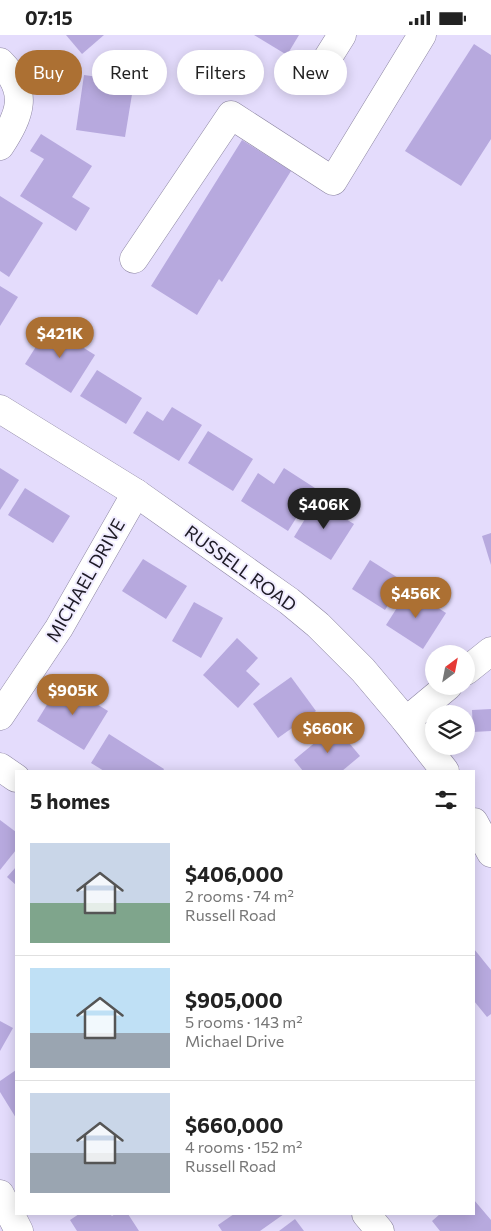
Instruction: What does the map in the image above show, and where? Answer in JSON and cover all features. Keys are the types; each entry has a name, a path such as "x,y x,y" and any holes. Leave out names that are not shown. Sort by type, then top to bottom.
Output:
{"street":[{"path":"333,50 342,35"},
{"path":"134,259 231,115 333,181 422,35"},
{"path":"0,62 10,72 18,91 19,107 14,125 0,146"},
{"name":"RUSSELL ROAD","path":"0,409 136,493 289,601 318,625 363,670 444,770"},
{"name":"MICHAEL DRIVE","path":"0,716 59,628 136,493"},
{"path":"475,664 491,651"},
{"path":"406,721 437,695"},
{"path":"0,767 15,777"},
{"path":"475,824 491,853"},
{"path":"0,1194 19,1231"},
{"path":"367,1215 380,1231"}],"building":[{"path":"66,35 104,35 82,54 82,50 79,50"},
{"path":"254,35 299,35 290,50 279,50"},
{"path":"474,44 491,55 491,139 461,186 405,151"},
{"path":"84,75 92,76 92,95 132,95 125,137 76,130"},
{"path":"41,134 92,166 72,197 90,208 76,231 20,196 44,159 30,151"},
{"path":"242,140 291,171 222,282 219,279 197,315 151,286"},
{"path":"0,196 43,223 9,277 0,271"},
{"path":"0,286 18,297 0,326"},
{"path":"49,326 95,355 71,393 25,364"},
{"path":"97,370 142,398 126,424 80,396"},
{"path":"172,407 202,425 179,461 133,433 147,411 163,421"},
{"path":"208,431 253,459 233,491 188,463"},
{"path":"0,468 19,480 0,510"},
{"path":"284,468 315,488 288,531 241,501 258,473 274,484"},
{"path":"25,488 70,516 53,543 8,515"},
{"path":"316,501 354,524 331,560 294,537"},
{"path":"491,533 491,565 482,536"},
{"path":"143,559 187,586 166,619 122,591"},
{"path":"370,560 403,581 385,610 352,589"},
{"path":"409,589 446,613 423,649 386,625"},
{"path":"194,602 223,618 201,658 172,641"},
{"path":"237,638 258,658 246,671 260,684 238,708 203,675"},
{"path":"291,677 316,711 278,738 253,704"},
{"path":"61,682 108,711 84,750 37,721"},
{"path":"491,709 491,731 475,732 475,710"},
{"path":"335,726 360,756 343,770 302,770 294,760"},
{"path":"109,734 164,769 102,770 91,763"},
{"path":"0,820 15,831 15,851 0,870"},
{"path":"15,868 15,884 7,877"},
{"path":"475,950 491,970 491,1014 487,1017 475,1002"},
{"path":"0,1021 13,1028 0,1051"},
{"path":"15,1071 15,1116 0,1092 0,1081"},
{"path":"475,1201 491,1220 491,1231 440,1231 432,1221 439,1215 475,1215"},
{"path":"78,1215 129,1215 139,1231 77,1231 70,1220"},
{"path":"233,1215 283,1215 260,1231 222,1231 218,1225"},
{"path":"295,1219 304,1231 279,1231"}]}
